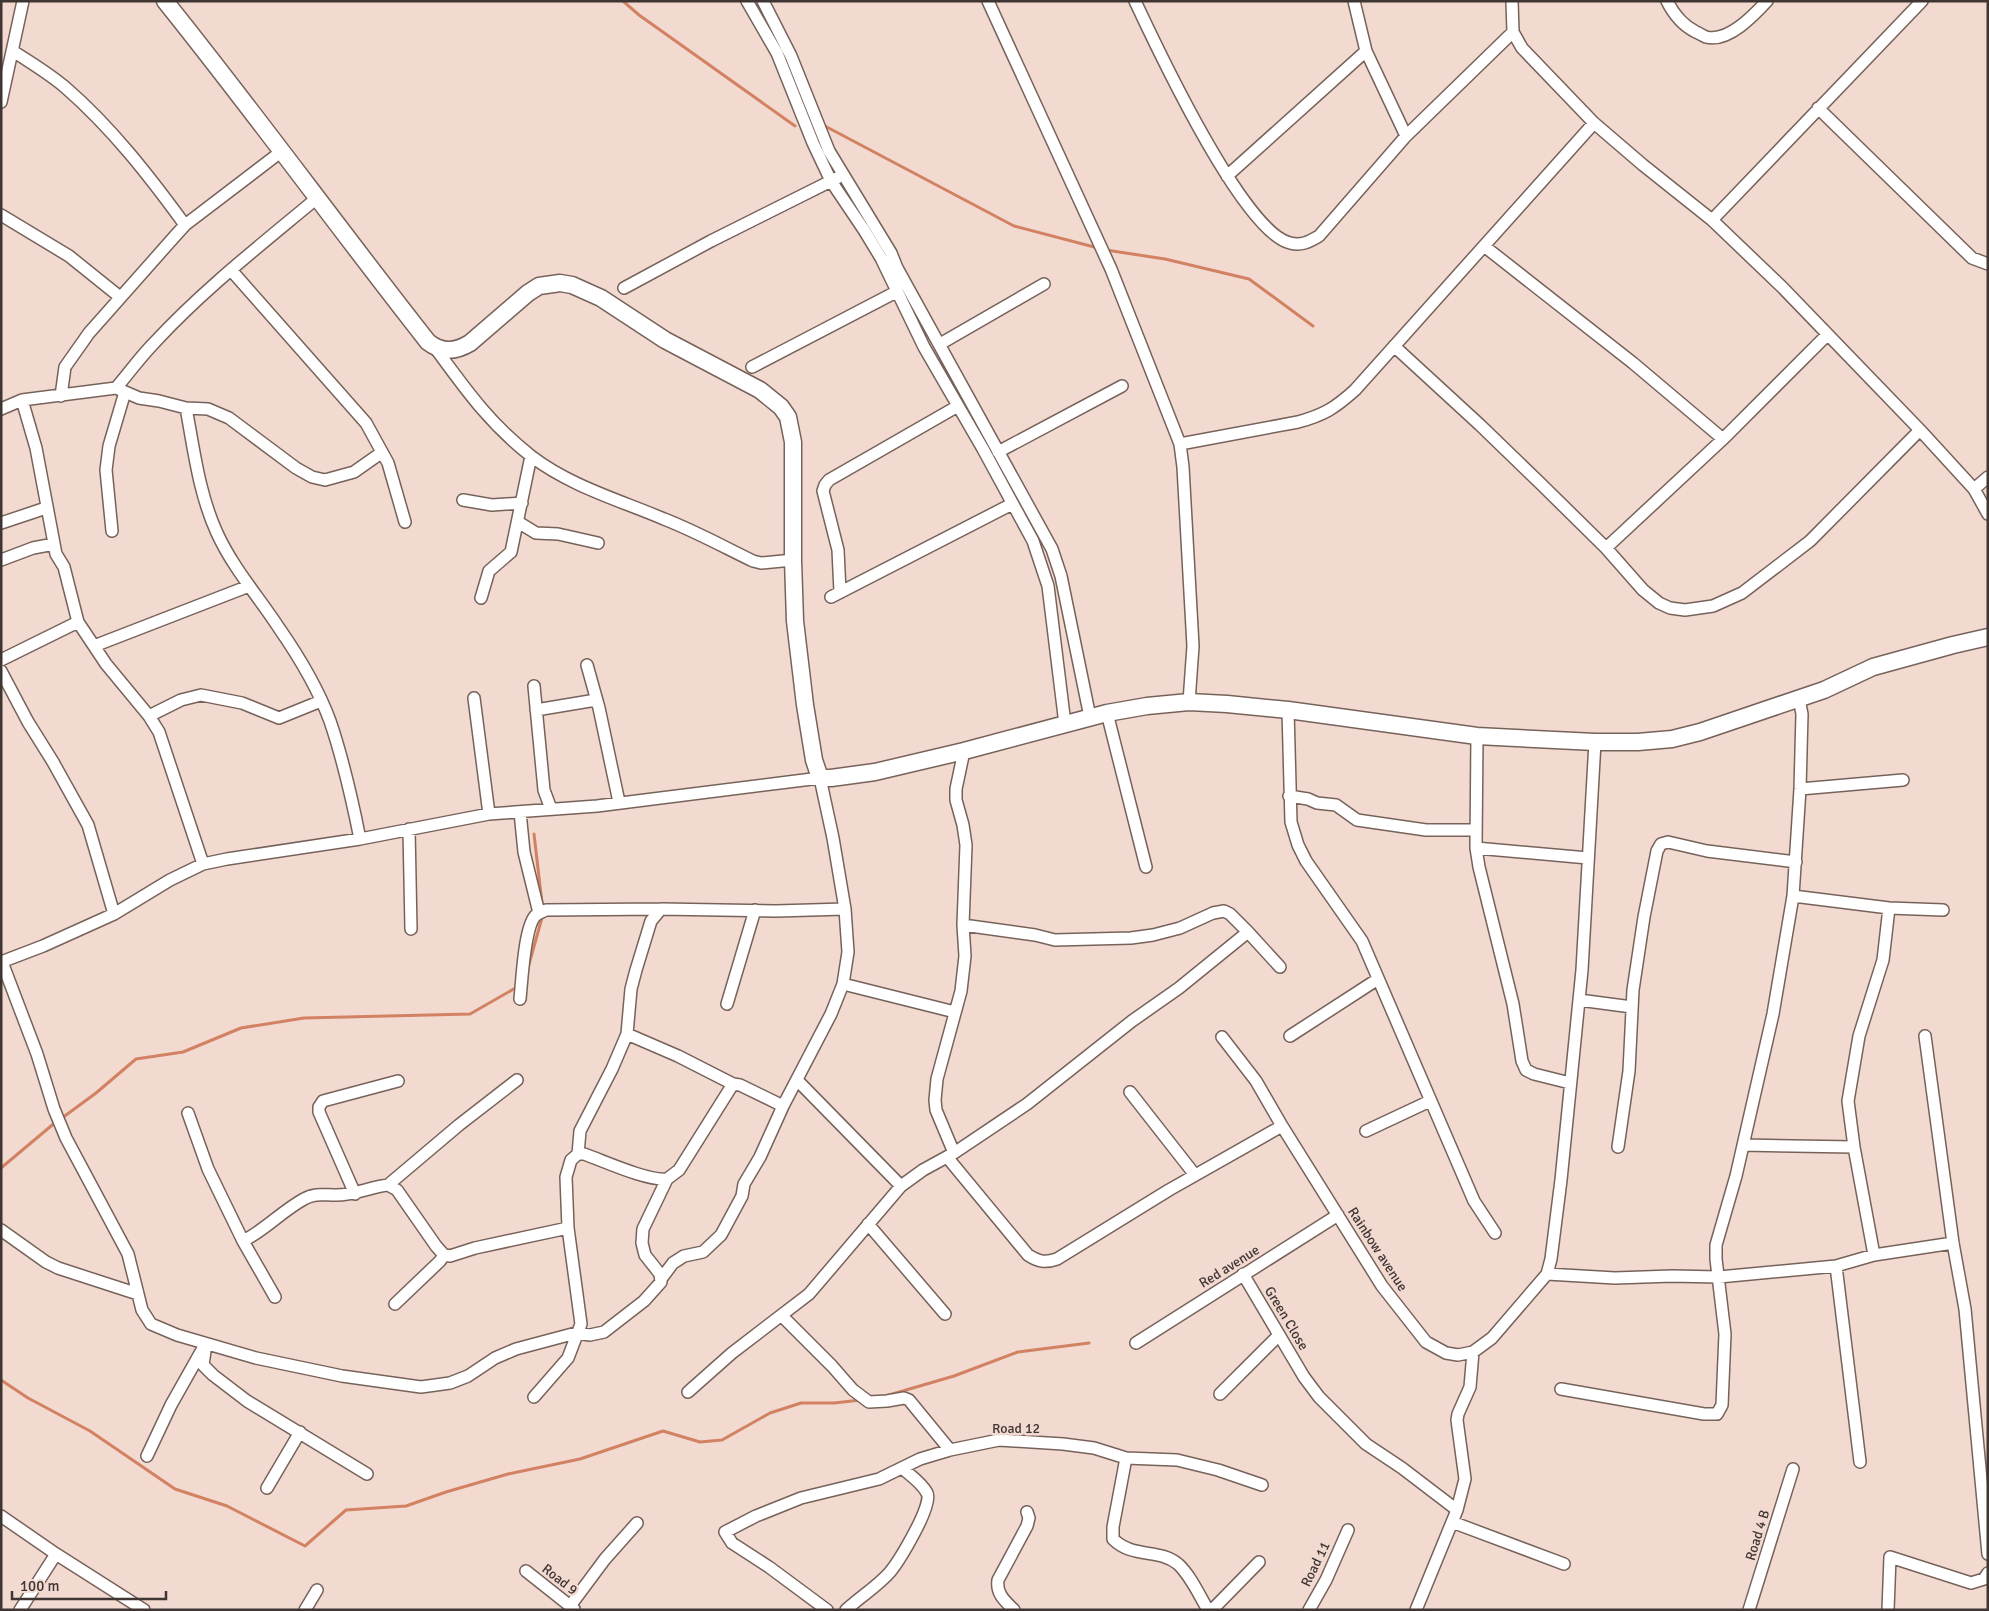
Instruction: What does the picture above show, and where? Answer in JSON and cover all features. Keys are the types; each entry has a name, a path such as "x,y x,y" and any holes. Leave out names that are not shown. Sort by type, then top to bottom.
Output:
{"street":[{"path":"1,102 23,1"},
{"path":"165,1 282,151 386,289 428,342 436,349 479,407 498,427 531,456 560,476 673,522 753,560 761,562 793,560"},
{"path":"763,1 791,56 829,151 891,253 897,268 1052,549 1061,576 1090,717"},
{"path":"988,1 1111,269 1180,444 1183,467 1193,646 1189,702"},
{"path":"1135,1 1192,117 1227,176 1259,219 1278,237 1290,243 1306,244 1319,236 1406,136 1512,32"},
{"path":"1354,1 1366,51 1406,136"},
{"path":"1512,1 1512,32 1522,48 1594,123 1712,220 1783,288 1974,489 1988,514"},
{"path":"1667,1 1674,14 1689,28 1707,37 1723,36 1747,22 1767,1"},
{"path":"1712,220 1922,1"},
{"path":"751,3 777,53 813,143 831,181 881,258 924,347 1033,542 1048,586 1065,724"},
{"path":"13,50 68,89 150,176 185,225"},
{"path":"1227,176 1366,51"},
{"path":"1818,108 1972,258 1988,264"},
{"path":"1180,444 1314,418 1333,409 1355,390 1594,123"},
{"path":"61,396 65,367 89,333 120,297 185,225 282,151"},
{"path":"624,288 710,241 843,175"},
{"path":"112,531 106,470 121,390 154,342 231,270 317,198"},
{"path":"1,215 69,256 120,297"},
{"path":"1484,246 1634,363 1723,439"},
{"path":"231,270 366,423 388,464 405,522"},
{"path":"436,349 459,349 539,286 560,283 572,285 601,298 665,340 760,390 781,407 788,417 793,442 793,560 796,621 805,705 814,760 820,778 833,838 845,908 848,952 843,984 832,1014 760,1157 744,1184 742,1196 721,1235 703,1252 684,1256 673,1263 661,1279 656,1290 604,1332 590,1335 576,1333 516,1349 495,1358 468,1376 450,1383 421,1387 342,1376 256,1358 177,1335 152,1324 142,1310 128,1254 66,1138 2,962 114,914 170,880 203,864 360,839 489,814 619,802 820,778 831,778 875,772 964,751 1090,717 1147,706 1189,702 1227,704 1288,710 1477,736 1595,742 1638,742 1672,739 1700,732 1824,690 1873,667 1953,645 1988,638"},
{"path":"940,344 1044,284"},
{"path":"752,367 896,292"},
{"path":"1606,548 1723,439 1827,335"},
{"path":"1394,346 1490,435 1606,548 1643,590 1658,603 1670,608 1685,610 1713,606 1742,594 1810,541 1920,430"},
{"path":"998,452 1122,386"},
{"path":"1,408 22,400 121,390 139,398 186,408 208,408 219,412 296,468 326,480 354,472 382,453"},
{"path":"22,400 36,448 56,554 64,567 78,622 94,646 150,716 158,732 203,864"},
{"path":"958,406 829,480 824,485 823,491 840,561 835,595 1012,504"},
{"path":"186,408 205,501 216,532 234,566 280,628 321,701 330,722 349,788 360,839"},
{"path":"481,598 489,570 511,552 531,456"},
{"path":"1974,489 1988,477"},
{"path":"463,500 492,505 522,503"},
{"path":"1,523 46,508"},
{"path":"518,522 536,533 558,534 598,543"},
{"path":"1,560 33,548 54,544"},
{"path":"94,646 249,586"},
{"path":"1,660 78,622"},
{"path":"587,665 606,737 619,802"},
{"path":"1,671 28,722 88,825 114,914"},
{"path":"534,686 544,790 551,809"},
{"path":"150,716 181,700 201,695 242,703 279,718 321,701"},
{"path":"474,698 489,814"},
{"path":"1562,1389 1704,1414 1717,1414 1722,1405 1725,1334 1716,1245 1743,1145 1773,1014 1793,896 1800,789 1802,714 1799,699"},
{"path":"536,710 596,700"},
{"path":"1288,710 1289,796 1291,822 1298,845 1306,861 1362,941 1474,1201 1495,1233"},
{"path":"1107,714 1146,867"},
{"path":"1477,736 1476,848 1513,1004 1522,1061 1526,1070 1534,1074 1570,1083"},
{"path":"1416,1610 1457,1510 1465,1480 1457,1420 1470,1387 1473,1352 1492,1338 1547,1274 1561,1180 1579,1000 1595,742"},
{"path":"964,751 956,789 956,800 966,845 963,925 965,956 961,991 938,1079 935,1100 936,1110 950,1155 1028,1255 1036,1261 1047,1263 1058,1259 1195,1175 1282,1126"},
{"path":"1800,789 1903,780"},
{"path":"1289,796 1308,799 1317,804 1336,806 1357,820 1426,830 1476,830"},
{"path":"520,812 524,852 539,913"},
{"path":"409,829 411,928"},
{"path":"1618,1147 1630,1071 1632,1007 1644,917 1657,851 1661,844 1668,842 1706,851 1796,862"},
{"path":"1476,848 1588,858"},
{"path":"1793,896 1889,908 1943,910"},
{"path":"520,999 528,937 531,925 539,913 556,909 755,910 845,908"},
{"path":"1874,1255 1854,1148 1848,1101 1850,1081 1863,1022 1883,960 1889,908"},
{"path":"578,1154 580,1131 612,1070 627,1034 631,990 636,970 651,921 661,909"},
{"path":"727,1004 755,910"},
{"path":"963,925 1035,935 1055,940 1131,938 1180,928 1213,913 1224,911 1230,914 1280,967"},
{"path":"688,1392 732,1353 782,1316 814,1289 901,1186 1027,1104 1132,1020 1179,988 1248,932"},
{"path":"1290,1036 1378,979"},
{"path":"843,984 955,1012"},
{"path":"1579,1000 1632,1007"},
{"path":"627,1034 784,1106"},
{"path":"1925,1036 1953,1243 1965,1309 1988,1554"},
{"name":"Rainbow avenue","path":"1222,1037 1256,1081 1382,1286 1426,1342 1446,1353 1458,1355 1473,1352"},
{"path":"242,1240 253,1235 305,1198 322,1194 334,1196 355,1194 388,1185 459,1124 517,1080"},
{"path":"798,1080 901,1186"},
{"path":"355,1194 319,1112 319,1107 323,1101 398,1081"},
{"path":"661,1279 654,1265 645,1255 642,1243 643,1229 667,1179 679,1170 733,1084"},
{"path":"1130,1092 1195,1175"},
{"path":"1366,1131 1430,1101"},
{"path":"188,1113 208,1169 242,1240 274,1297"},
{"path":"1743,1145 1854,1148"},
{"path":"534,1397 568,1358 580,1324 568,1228 566,1177 571,1160 578,1154 584,1154 660,1180 667,1179"},
{"path":"388,1185 397,1190 444,1255 450,1256 475,1248 568,1228"},
{"name":"Red avenue","path":"1136,1343 1338,1215"},
{"path":"868,1224 945,1314"},
{"path":"1,1230 46,1262 58,1268 138,1294"},
{"path":"1547,1274 1615,1278 1719,1277 1836,1266 1874,1255 1953,1243"},
{"path":"395,1304 444,1255"},
{"path":"1836,1266 1860,1462"},
{"name":"Green Close","path":"1243,1274 1304,1377 1324,1403 1366,1444 1402,1468 1457,1510"},
{"path":"782,1316 853,1390 869,1402 904,1398 909,1400 950,1450"},
{"path":"1220,1394 1279,1335"},
{"path":"206,1344 203,1365 213,1376 247,1401 367,1474"},
{"path":"147,1456 171,1405 206,1344"},
{"path":"267,1488 300,1432"},
{"name":"Road 12","path":"827,1610 769,1567 732,1543 726,1532 756,1516 801,1498 879,1479 920,1460 950,1450 999,1440 1094,1448 1126,1458 1177,1460 1218,1470 1262,1485"},
{"path":"1126,1458 1113,1527 1113,1539 1128,1550 1158,1555 1176,1563 1186,1573 1210,1610 1259,1562"},
{"path":"846,1610 891,1571 911,1540 926,1508 929,1500 928,1493 902,1468"},
{"name":"Road 4 B","path":"1749,1610 1794,1469"},
{"path":"1014,1610 999,1593 997,1585 1027,1526 1029,1518 1027,1512"},
{"path":"1,1516 56,1554 144,1610"},
{"path":"1452,1522 1564,1564"},
{"path":"573,1608 605,1559 637,1523"},
{"name":"Road 11","path":"1308,1610 1326,1580 1348,1530"},
{"path":"20,1610 56,1554"},
{"path":"1888,1610 1890,1557 1971,1584 1984,1578 1988,1573"},
{"name":"Road 9","path":"526,1571 573,1608"},
{"path":"305,1610 317,1590"}],"waterway":[{"path":"623,1 639,15 795,126"},
{"path":"823,125 1014,226 1098,248"},
{"path":"1106,250 1165,259 1249,279 1313,326"},
{"path":"534,834 542,903"},
{"path":"528,968 543,914"},
{"path":"62,1118 96,1093 136,1059 183,1052 241,1028 304,1018 470,1014 519,986"},
{"path":"1,1168 57,1121"},
{"path":"889,1395 954,1376 1018,1352 1089,1343"},
{"path":"1,1380 28,1398 90,1431 175,1489 227,1506 305,1546 346,1510 406,1506 508,1474 580,1459 663,1431 700,1442 722,1440 770,1413 801,1403 834,1403 861,1400"}]}
